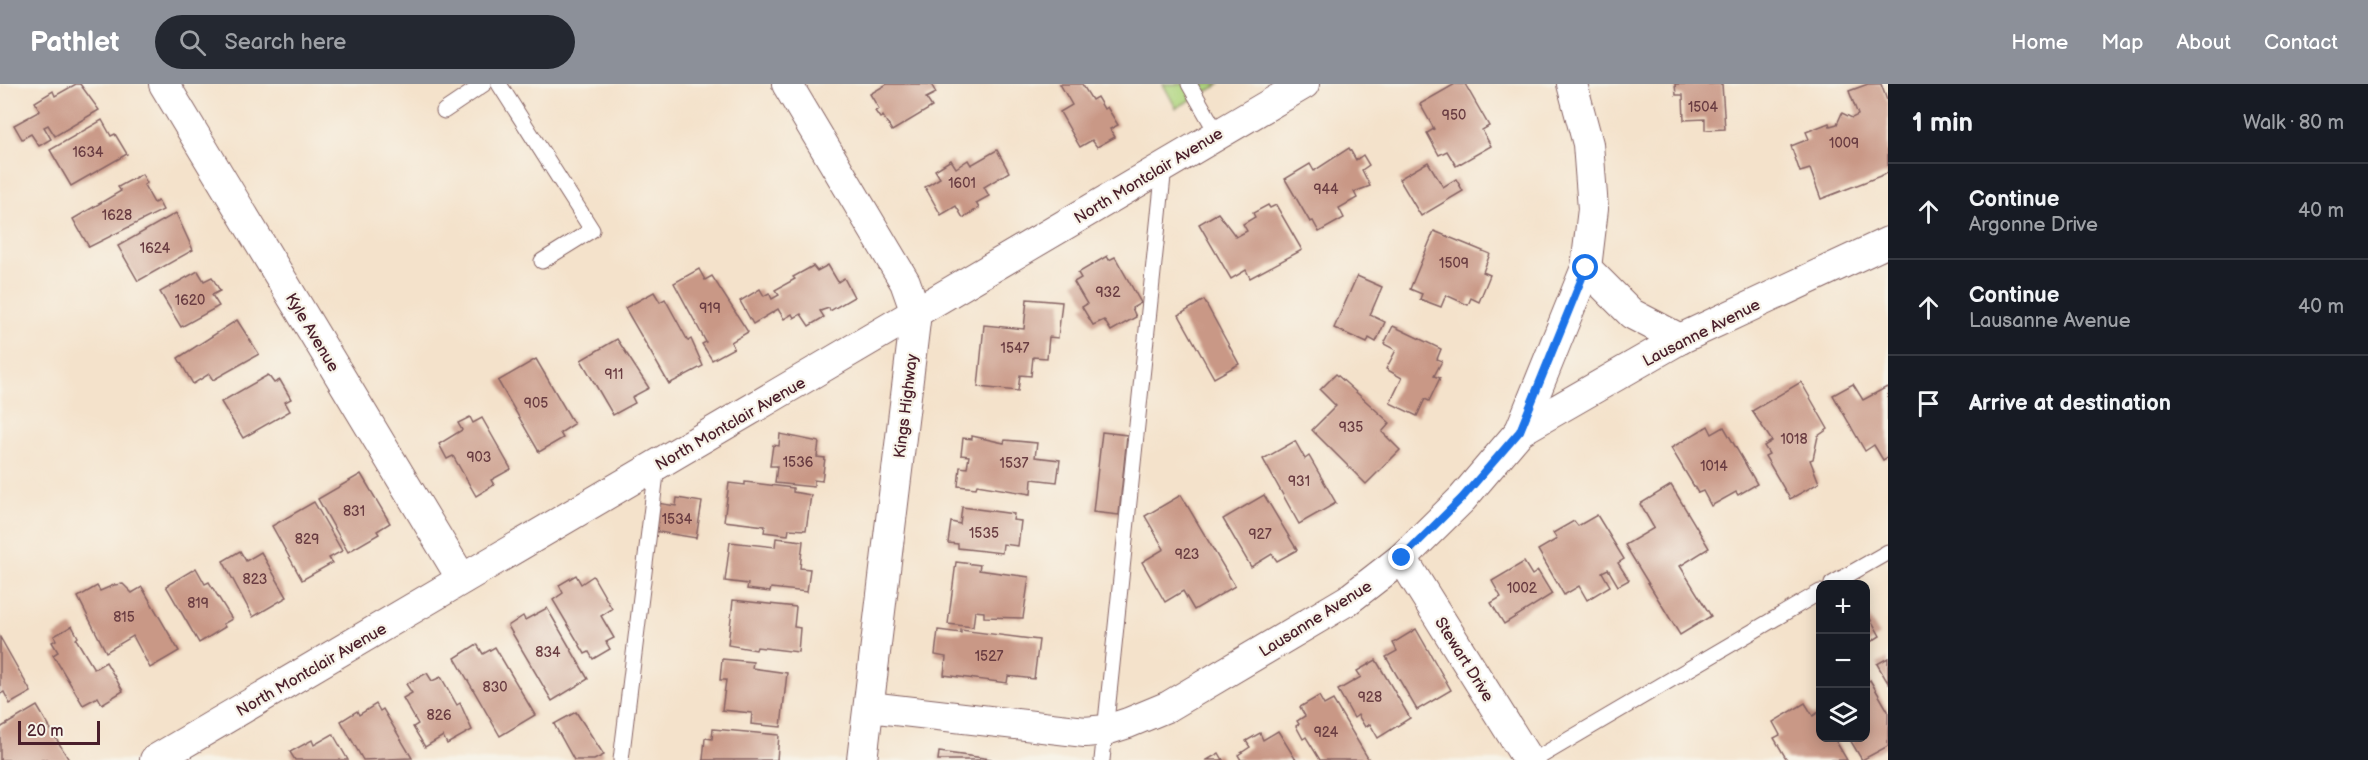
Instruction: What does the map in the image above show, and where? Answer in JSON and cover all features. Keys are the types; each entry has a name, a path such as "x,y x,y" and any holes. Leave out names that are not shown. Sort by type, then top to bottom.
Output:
{"street":[{"name":"Kyle Avenue","path":"164,84 462,579"},
{"name":"Kings Highway","path":"787,84 905,282 916,313 862,760"},
{"name":"North Montclair Avenue","path":"155,760 1304,84"},
{"path":"1520,431 1586,268 1593,209 1588,144 1572,84"},
{"name":"Lausanne Avenue","path":"868,707 1084,732 1106,730 1169,706 1348,600 1402,558 1462,498 1520,431 1680,339 1888,242"},
{"path":"1586,268 1632,314 1680,339"},
{"name":"Stewart Drive","path":"1402,558 1528,760"}],"lane":[{"path":"444,111 484,84"},
{"path":"499,84 592,230 542,261"},
{"path":"1189,84 1218,135"},
{"path":"1102,760 1164,166"},
{"path":"621,760 657,466"},
{"path":"1841,580 1888,552"},
{"path":"1534,760 1816,595"}],"green space":[{"path":"1163,84 1221,84 1176,108"}],"building":[{"path":"80,84 99,110 55,136 48,125 44,127 51,139 39,146 31,134 22,139 14,125 40,111 35,102 53,91 55,96"},
{"path":"887,84 931,84 936,93 926,98 932,107 892,131 883,116 880,118 875,111 879,109 870,94"},
{"path":"1060,84 1082,84 1092,100 1097,97 1104,109 1107,107 1118,125 1110,129 1115,137 1097,147 1092,140 1080,147 1060,112 1072,105"},
{"path":"1455,84 1465,84 1489,126 1482,130 1491,146 1456,166 1447,151 1439,155 1427,133 1434,129 1420,104"},
{"path":"1675,84 1722,84 1725,129 1705,130 1705,119 1684,120 1683,95 1676,95"},
{"path":"1868,84 1881,84 1888,103 1888,173 1821,199 1810,169 1800,172 1791,146 1809,139 1806,132 1829,123 1830,126 1837,124 1842,113 1852,118 1858,115 1849,91"},
{"path":"102,120 111,136 115,134 127,154 71,186 50,150"},
{"path":"1349,148 1356,160 1363,155 1369,165 1362,170 1370,186 1354,192 1357,198 1339,208 1344,218 1319,232 1313,221 1310,222 1285,179 1310,164 1314,171"},
{"path":"997,150 1009,172 984,187 989,196 976,203 979,208 963,218 956,206 941,215 925,187 940,178 935,170 951,160 956,168 968,160 971,165"},
{"path":"1428,162 1443,187 1456,179 1463,191 1421,216 1399,179"},
{"path":"142,174 147,183 144,185 154,203 158,201 163,210 89,247 73,219 121,191 118,187"},
{"path":"1268,205 1270,208 1276,205 1302,250 1250,278 1246,270 1231,279 1199,224 1218,213 1236,237 1247,231 1243,224 1255,217 1253,213"},
{"path":"176,213 193,250 138,281 118,246"},
{"path":"1434,231 1490,254 1483,272 1490,275 1479,302 1471,298 1468,305 1446,295 1441,307 1420,299 1422,294 1410,289"},
{"path":"1107,256 1109,260 1115,257 1141,303 1132,308 1136,317 1111,331 1104,320 1093,325 1082,307 1087,304 1074,282 1081,278 1078,273"},
{"path":"828,265 838,282 844,278 854,297 830,311 829,308 820,311 824,317 809,326 801,314 794,318 792,314 784,319 778,309 753,324 740,301 760,289 764,296 769,293 772,299 779,295 775,290 795,279 793,277 813,266 817,271"},
{"path":"699,269 705,280 712,276 748,332 731,342 734,348 712,360 702,344 706,342 674,283"},
{"path":"198,271 204,281 212,277 220,291 212,295 219,306 181,327 160,292"},
{"path":"1357,276 1382,287 1370,315 1385,322 1376,342 1369,338 1367,343 1334,328"},
{"path":"654,292 660,302 665,299 688,341 691,339 703,366 669,384 625,308"},
{"path":"1027,299 1062,302 1058,338 1049,337 1047,358 1033,357 1031,376 1020,375 1018,391 978,387 984,325 1024,329"},
{"path":"1204,300 1239,364 1214,378 1179,315"},
{"path":"237,320 259,354 213,380 209,374 193,384 178,358"},
{"path":"1393,326 1441,349 1437,359 1442,361 1434,376 1440,378 1429,401 1425,399 1417,416 1390,403 1402,378 1386,369 1396,350 1384,344"},
{"path":"617,339 649,388 632,397 635,403 613,415 581,360"},
{"path":"536,359 574,424 560,433 563,438 539,452 498,381"},
{"path":"1336,374 1390,423 1382,432 1400,450 1366,484 1312,430 1336,406 1320,390"},
{"path":"268,375 274,383 280,380 291,399 285,402 290,411 243,438 221,402"},
{"path":"1801,382 1828,429 1818,436 1813,459 1810,460 1819,483 1790,499 1765,456 1769,454 1764,446 1772,441 1752,411"},
{"path":"1853,384 1863,400 1887,387 1888,389 1888,457 1883,460 1874,445 1865,451 1833,395"},
{"path":"470,417 473,423 482,418 511,469 491,480 494,485 476,496 453,456 447,459 439,444 462,430 458,423"},
{"path":"1708,426 1712,434 1724,427 1757,484 1738,495 1736,492 1711,506 1703,491 1698,493 1671,448"},
{"path":"1102,432 1127,435 1119,515 1093,512"},
{"path":"780,434 819,442 817,457 825,458 822,481 814,480 814,487 775,483 777,466 770,466 773,445 779,446"},
{"path":"972,436 1004,443 1005,440 1037,443 1035,457 1060,460 1057,482 1032,479 1031,494 977,485 976,488 958,486 960,467 967,468 969,456 961,455 963,438 972,439"},
{"path":"1295,441 1305,459 1309,456 1336,503 1299,524 1263,459"},
{"path":"361,474 390,523 377,531 379,534 348,552 318,499"},
{"path":"745,482 793,488 793,492 811,495 806,530 789,529 788,535 764,532 765,526 724,521 729,483 745,485"},
{"path":"1671,485 1709,548 1680,566 1711,616 1680,635 1625,545 1654,528 1640,504"},
{"path":"1181,495 1235,586 1194,610 1183,591 1165,602 1142,562 1164,549 1145,516"},
{"path":"1264,495 1297,550 1277,561 1272,554 1251,567 1223,519"},
{"path":"677,498 702,502 696,538 653,531 657,503 676,506"},
{"path":"314,502 342,551 329,558 332,563 302,580 272,526"},
{"path":"962,507 1014,514 1013,520 1021,521 1018,546 1003,544 1002,553 958,548 958,544 948,543 951,522 960,524"},
{"path":"1597,515 1624,559 1618,563 1629,580 1618,586 1608,569 1602,572 1610,586 1587,600 1579,586 1564,595 1538,550 1557,539 1553,533 1574,521 1578,526"},
{"path":"776,538 803,541 800,568 810,569 807,592 771,588 770,592 747,589 748,584 725,581 730,542 775,547"},
{"path":"240,551 246,561 261,552 287,597 253,617 223,561"},
{"path":"956,562 980,565 979,570 1029,577 1023,618 984,617 984,612 975,611 973,627 948,624"},
{"path":"1524,562 1532,575 1538,571 1552,594 1504,624 1491,603 1501,597 1492,581"},
{"path":"196,568 205,584 209,582 232,619 223,624 225,627 199,643 166,586"},
{"path":"576,575 581,584 593,576 612,609 601,616 614,638 606,642 610,649 593,659 589,652 585,654 553,600 563,593 559,585"},
{"path":"123,584 132,593 142,587 179,651 150,668 133,636 106,652 78,597 97,586 100,591"},
{"path":"733,600 796,607 794,627 800,628 798,652 757,647 756,650 728,645"},
{"path":"547,608 588,679 552,701 508,626 523,616 525,620"},
{"path":"1870,618 1880,636 1870,642"},
{"path":"72,626 78,637 76,639 94,669 106,662 123,691 102,704 98,697 83,705 53,655 58,652 52,642 56,640 54,636"},
{"path":"1416,629 1451,690 1417,710 1386,657 1397,651 1393,643"},
{"path":"938,630 961,633 961,630 1039,640 1034,679 1008,676 1007,683 944,675 946,657 935,655"},
{"path":"0,637 31,692 10,704 4,692 0,694"},
{"path":"477,644 483,654 495,647 535,715 500,736 455,658"},
{"path":"1888,658 1888,683 1877,664"},
{"path":"722,659 753,662 752,668 787,673 781,727 751,724 752,713 722,710 726,680 720,680"},
{"path":"1376,660 1410,718 1378,738 1370,724 1365,727 1358,715 1354,718 1338,690 1361,677 1357,671"},
{"path":"427,673 432,681 441,677 457,705 460,703 472,730 447,744 443,736 425,747 413,727 418,724 403,698 412,693 406,684"},
{"path":"1870,680 1888,711 1888,746 1862,760 1851,742 1870,742"},
{"path":"1319,696 1324,705 1333,700 1369,760 1320,760 1306,737 1303,739 1296,726 1299,724 1297,721 1305,716 1300,707"},
{"path":"1805,703 1813,716 1816,714 1816,742 1836,742 1847,760 1787,760 1774,738 1780,735 1773,722"},
{"path":"376,704 380,711 383,709 412,758 363,760 341,721 357,711 359,715"},
{"path":"37,706 69,760 0,760 0,728"},
{"path":"576,712 604,755 594,760 574,760 554,724"},
{"path":"713,729 779,735 777,760 703,760 705,738 712,739"},
{"path":"1278,731 1296,760 1241,760 1238,755 1250,747 1246,741 1260,733 1263,740"},
{"path":"333,734 348,760 295,760 290,752 312,740 314,745"},
{"path":"939,752 991,759 991,760 938,760"},
{"path":"1219,753 1223,760 1207,760"}],"route":[{"path":"1402,558 1462,498 1520,431 1586,268"}]}
